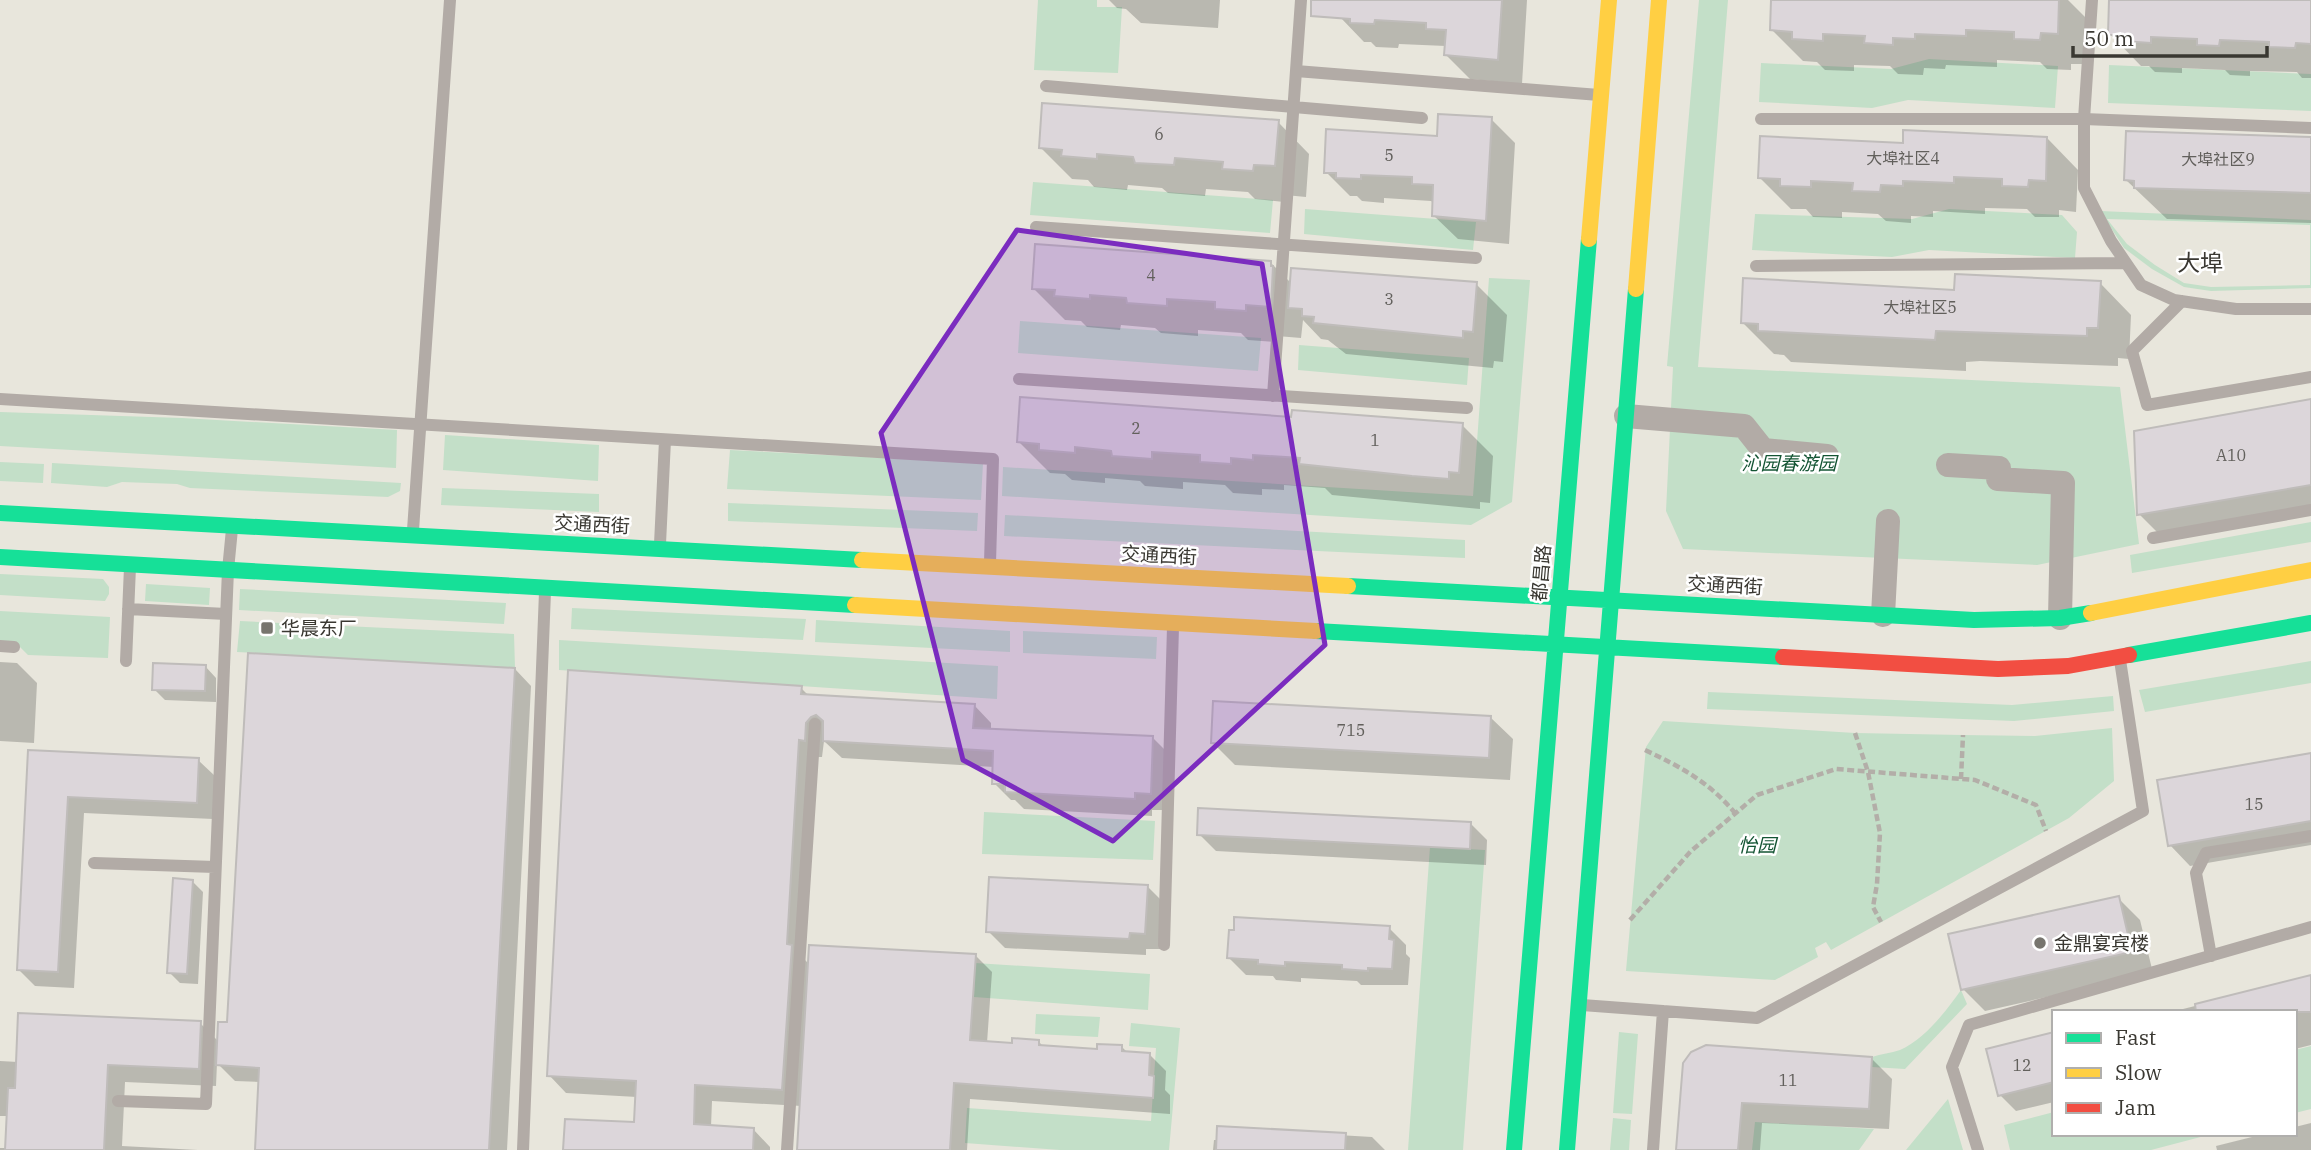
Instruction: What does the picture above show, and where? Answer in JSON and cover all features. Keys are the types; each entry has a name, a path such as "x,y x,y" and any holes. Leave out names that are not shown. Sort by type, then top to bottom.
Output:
{"main road":[{"name":"都昌路","path":"1514,1150 1609,0"},
{"path":"1567,1150 1659,0"},
{"name":"交通西街","path":"0,513 1974,620 2060,618 2311,570"},
{"path":"0,557 1998,668 2068,666 2311,623"}],"street":[{"path":"1626,416 1744,426 1763,450 1827,456"},
{"path":"1948,465 1999,468 1998,479 2063,483 2060,618"},
{"path":"1883,615 1888,521"}],"lane":[{"path":"413,535 450,0"},
{"path":"1273,396 1301,0"},
{"path":"2092,0 2084,119 2084,188 2111,241 2141,285 2174,300 2236,309 2311,309"},
{"path":"1296,71 1601,95"},
{"path":"1046,86 1422,118"},
{"path":"1761,119 2084,119 2311,128"},
{"path":"1035,226 1476,258"},
{"path":"1756,266 2126,263"},
{"path":"2182,301 2132,351 2147,405 2311,376"},
{"path":"1019,379 1467,408"},
{"path":"0,399 993,459 990,567"},
{"path":"660,549 666,440"},
{"path":"2152,538 2311,510"},
{"path":"118,1101 206,1104 232,526"},
{"path":"126,662 130,565"},
{"path":"523,1150 545,588"},
{"path":"128,609 226,614"},
{"path":"1164,945 1173,623"},
{"path":"0,646 14,647"},
{"path":"1578,1005 1758,1018 2143,811 2119,657"},
{"path":"787,1150 815,724"},
{"path":"2211,956 2196,873 2206,853 2311,836"},
{"path":"94,863 215,867"},
{"path":"1978,1150 1952,1067 1969,1025 2311,927"},
{"path":"1653,1150 1663,1011"}],"path":[{"path":"1855,733 1868,772 1880,833 1873,907 1881,922"},
{"path":"1961,779 1963,735"},
{"path":"1645,750 1686,769 1720,795 1735,814"},
{"path":"1630,920 1691,851 1757,795 1836,769 1975,780 2036,805 2046,831"}],"highlighted area":[{"path":"1017,230 1262,264 1325,645 1113,841 963,760 881,433"}],"green space":[{"path":"1038,0 1097,0 1097,7 1122,7 1118,73 1034,70"},
{"name":"沁园春游园","path":"1699,0 1728,0 1698,367 2120,387 2139,544 2037,565 1683,549 1666,511 1673,367 1667,366"},
{"path":"1929,59 2058,66 2055,108 1908,100 1872,108 1759,102 1761,63 1891,69"},
{"path":"2109,65 2311,74 2311,111 2108,103"},
{"path":"1033,182 1273,200 1270,233 1030,215"},
{"path":"1305,209 1476,222 1473,250 1304,234"},
{"path":"1949,209 2062,215 2077,232 2075,258 1929,250 1892,257 1752,250 1755,214 1912,219"},
{"path":"2100,211 2311,220 2311,288 2211,291 2184,287 2152,269 2124,248","holes":["2107,219 2310,225 2310,285 2211,287 2184,283 2155,265 2127,244"]},
{"path":"1489,278 1530,280 1512,502 1471,525 1002,496 1003,467 1473,496"},
{"path":"1020,321 1261,338 1258,371 1018,353"},
{"path":"1299,345 1469,358 1467,385 1298,370"},
{"path":"0,412 182,418 397,430 396,468 0,446"},
{"path":"445,435 599,445 598,481 443,470"},
{"path":"730,450 983,463 981,500 727,489"},
{"path":"0,462 44,464 43,483 0,481"},
{"path":"52,463 401,483 400,491 388,497 190,488 177,484 122,482 107,487 51,483"},
{"path":"442,488 599,494 599,512 441,505"},
{"path":"728,503 978,513 977,531 728,521"},
{"path":"1005,515 1465,540 1465,558 1004,536"},
{"path":"2311,522 2311,542 2132,573 2130,555"},
{"path":"0,574 103,579 109,587 109,594 105,601 0,595"},
{"path":"146,584 210,588 209,605 145,601"},
{"path":"240,589 506,603 504,624 239,610"},
{"path":"572,608 806,619 803,640 571,629"},
{"path":"0,611 110,617 108,658 28,655 19,646 0,644"},
{"path":"816,620 1010,631 1010,652 815,642"},
{"path":"240,621 514,634 515,668 237,652"},
{"path":"1023,631 1157,637 1156,659 1023,653"},
{"path":"559,640 998,666 997,699 559,670"},
{"path":"2311,661 2311,683 2145,712 2139,690"},
{"path":"1708,692 2012,705 2113,696 2114,711 2014,721 1707,709"},
{"name":"怡园","path":"1663,721 1855,733 1963,735 2035,736 2112,728 2114,781 2069,818 1831,950 1826,942 1815,948 1818,957 1775,980 1626,971 1646,747"},
{"path":"984,812 1155,821 1153,860 982,854"},
{"path":"1430,847 1485,850 1463,1150 1408,1150"},
{"path":"975,963 1150,974 1148,1010 974,997"},
{"path":"1961,990 1967,1004 1905,1069 1872,1067 1872,1057 1900,1050 1918,1039 1942,1015"},
{"path":"1036,1014 1100,1017 1098,1037 1035,1034"},
{"path":"1131,1023 1180,1028 1169,1150 1060,1150 965,1143 967,1108 1151,1121 1156,1048 1129,1046"},
{"path":"1619,1032 1638,1034 1632,1114 1613,1113"},
{"path":"2311,1046 2311,1109 2297,1112 2297,1050"},
{"path":"1948,1099 1963,1150 1906,1150"},
{"path":"2052,1113 2052,1136 2204,1136 2151,1150 2010,1150 2004,1125"},
{"path":"1613,1118 1631,1120 1629,1150 1610,1150"},
{"path":"1755,1122 1874,1129 1859,1150 1752,1150"}],"building":[{"path":"1311,0 1502,0 1498,60 1444,55 1446,30 1426,29 1426,23 1375,20 1374,24 1350,23 1350,19 1311,16"},
{"path":"1771,0 2059,0 2058,34 2041,33 2040,40 2014,39 2014,32 1966,30 1966,36 1915,34 1915,39 1893,38 1893,45 1864,43 1865,36 1823,34 1823,41 1792,39 1792,32 1770,30"},
{"path":"2109,0 2311,0 2311,44 2296,43 2295,48 2269,47 2269,42 2220,40 2219,46 2197,45 2197,39 2151,37 2151,43 2122,41 2123,35 2108,35"},
{"path":"1042,103 1279,120 1275,166 1254,165 1253,171 1222,169 1223,162 1175,158 1174,165 1135,163 1133,157 1097,154 1097,159 1061,156 1062,150 1039,148"},
{"path":"1438,114 1492,117 1486,221 1432,216 1433,185 1412,184 1412,177 1361,175 1361,179 1336,178 1336,173 1324,173 1326,129 1437,136"},
{"path":"1903,130 2047,137 2046,181 2029,180 2028,187 2002,186 2002,179 1954,177 1954,183 1903,181 1903,186 1881,185 1880,192 1852,191 1853,183 1811,181 1811,187 1780,186 1780,179 1758,178 1760,136 1903,143"},
{"path":"2126,131 2311,137 2311,193 2134,188 2134,181 2124,180"},
{"path":"1035,244 1271,261 1271,307 1246,305 1246,311 1215,309 1215,302 1167,299 1167,306 1127,303 1126,298 1054,296 1055,290 1032,289"},
{"path":"1291,268 1477,282 1473,332 1463,331 1463,338 1313,323 1314,317 1302,316 1302,309 1288,308"},
{"path":"1955,274 2101,281 2098,328 2087,328 2087,336 1936,331 1935,340 1758,331 1758,324 1741,323 1743,278 1954,290"},
{"path":"1020,397 1291,417 1292,410 1463,423 1459,473 1449,472 1449,479 1412,476 1299,464 1300,458 1253,455 1253,460 1231,458 1231,464 1200,462 1200,455 1152,452 1152,459 1112,456 1111,451 1075,447 1075,453 1039,450 1039,444 1017,442"},
{"path":"2311,399 2311,485 2137,515 2134,431"},
{"path":"248,653 515,668 489,1150 255,1150 259,1068 216,1065 218,1022 227,1022"},
{"path":"153,663 206,665 205,691 152,690"},
{"path":"568,670 802,686 801,694 975,704 973,728 1153,736 1151,794 1135,793 1135,799 1005,792 1005,784 992,784 993,751 823,741 823,721 816,715 811,717 806,723 805,741 799,740 787,944 792,945 782,1090 695,1085 694,1124 754,1128 753,1150 563,1150 565,1119 634,1122 636,1081 547,1076"},
{"path":"1213,701 1491,716 1489,758 1211,743"},
{"path":"28,750 199,758 197,803 68,797 58,972 17,970"},
{"path":"2311,753 2311,821 2168,846 2157,780"},
{"path":"1198,808 1471,822 1470,849 1197,835"},
{"path":"989,877 1148,885 1145,934 1130,933 1129,939 986,932"},
{"path":"173,878 193,880 187,974 167,973"},
{"name":"金鼎宴宾楼","path":"2119,896 2132,952 1961,990 1948,934"},
{"path":"1234,917 1390,926 1389,939 1394,940 1392,969 1368,968 1368,971 1342,969 1342,965 1285,962 1285,966 1258,964 1258,960 1227,958 1229,930 1234,930"},
{"path":"809,945 976,954 970,1040 1012,1043 1012,1038 1039,1040 1039,1045 1097,1049 1097,1044 1122,1045 1122,1051 1150,1053 1149,1075 1154,1076 1153,1098 954,1083 950,1150 797,1150"},
{"path":"2311,975 2311,1012 2196,1010 2195,1004"},
{"path":"18,1013 201,1021 199,1069 108,1065 104,1150 5,1150 8,1088 15,1088"},
{"path":"2052,1032 2052,1082 1998,1096 1986,1049"},
{"path":"1706,1045 1872,1057 1869,1109 1742,1103 1738,1150 1676,1150 1683,1063 1691,1052"},
{"path":"1217,1126 1346,1133 1345,1150 1216,1150"}],"traffic: fast":[{"path":"1514,1150 1589,239"},
{"path":"1567,1150 1636,289"},
{"path":"0,513 862,560"},
{"path":"0,557 855,605"},
{"path":"1348,586 1974,620 2060,618 2091,613"},
{"path":"2129,655 2311,623"},
{"path":"1316,631 1783,657"}],"traffic: slow":[{"path":"1589,239 1609,0"},
{"path":"1636,289 1659,0"},
{"path":"862,560 1348,586"},
{"path":"2091,613 2311,570"},
{"path":"855,605 1316,631"}],"traffic: jam":[{"path":"1783,657 1998,669 2068,666 2129,655"}],"place":[{"name":"华晨东厂","path":"267,628"},
{"name":"金鼎宴宾楼","path":"2040,943"}],"district":[{"name":"大埠","path":"2200,262"}]}
